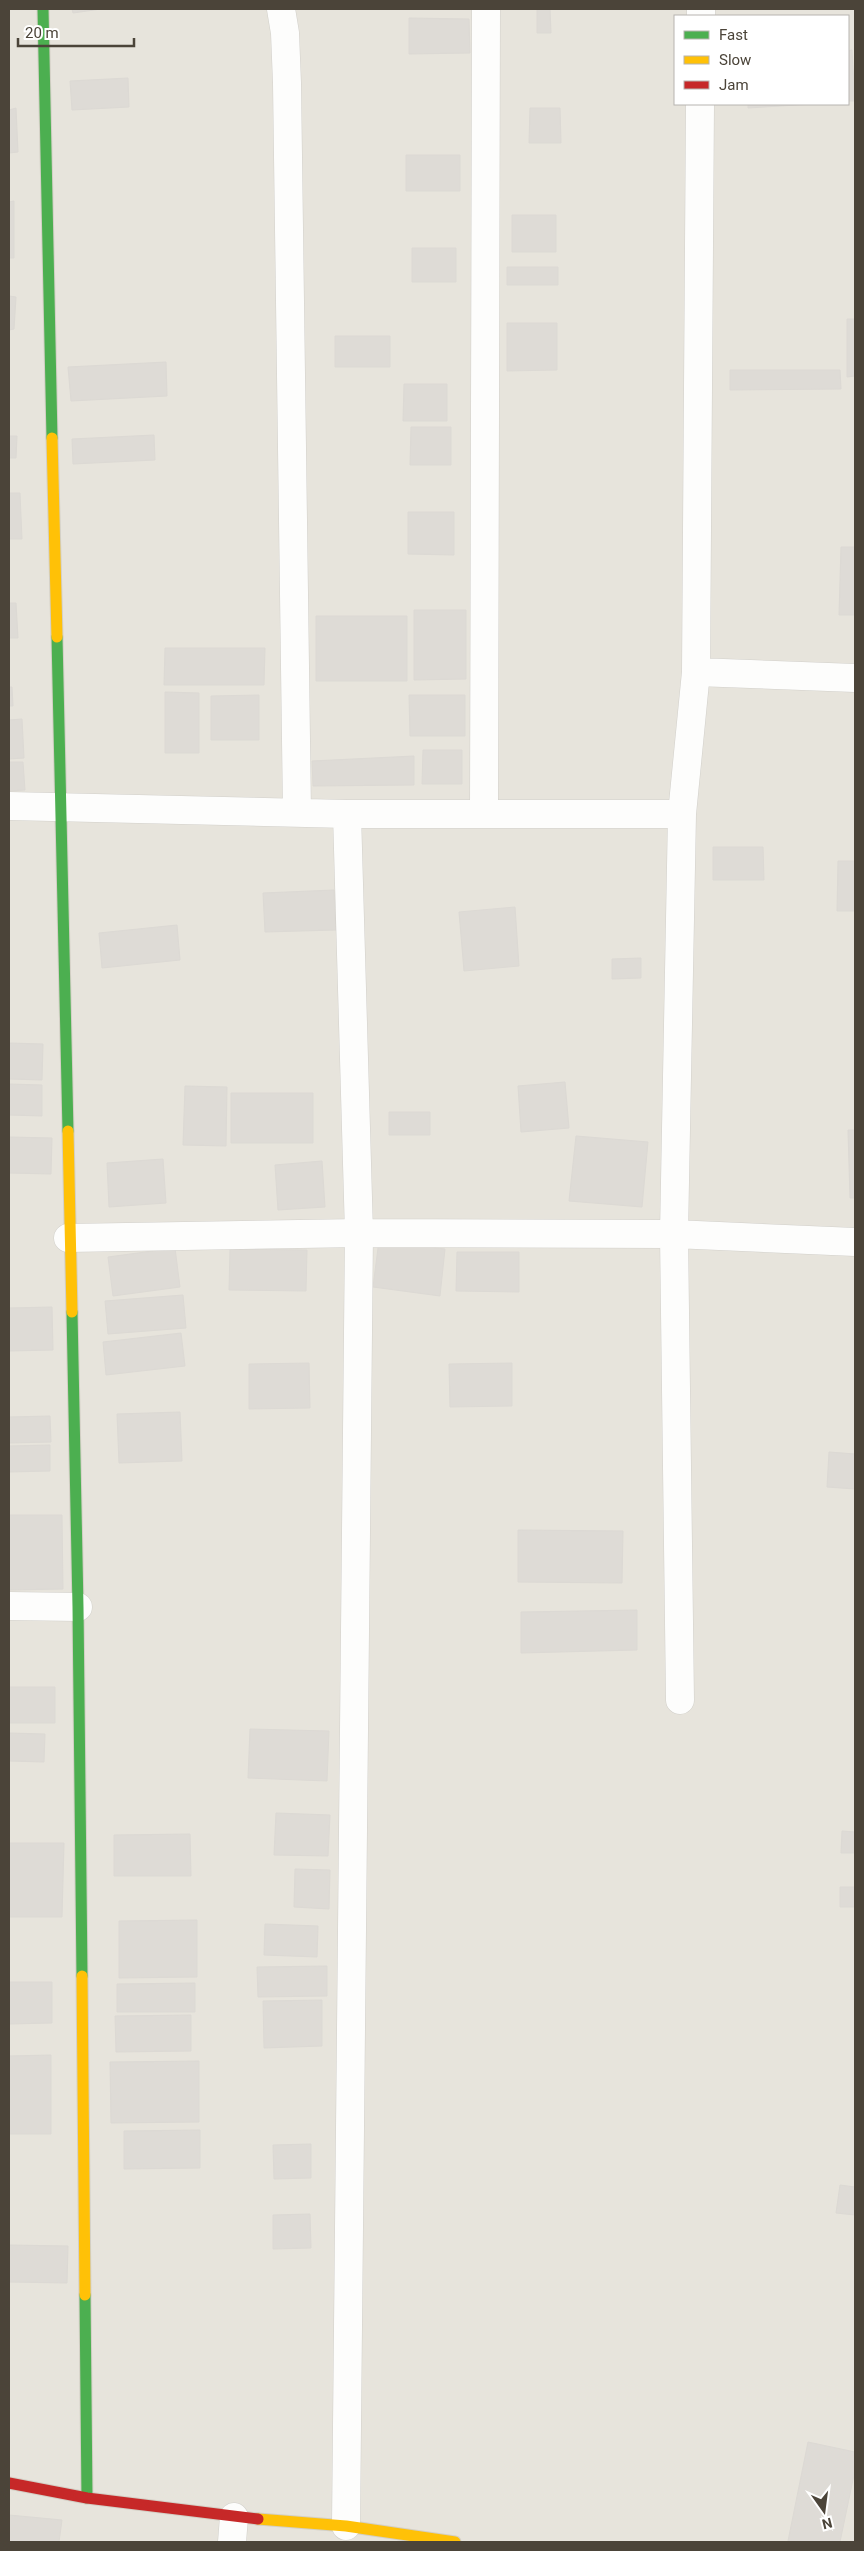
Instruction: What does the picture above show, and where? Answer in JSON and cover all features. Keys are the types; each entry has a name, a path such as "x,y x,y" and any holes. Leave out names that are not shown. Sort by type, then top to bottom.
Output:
{"street":[{"path":"43,9 68,1238 78,1607 87,2498"},
{"path":"281,9 285,33 287,82 297,812"},
{"path":"484,814 486,9"},
{"path":"680,1700 674,1234 682,814 696,672 700,105"},
{"path":"696,672 855,678"},
{"path":"9,806 60,805 347,814 682,814"},
{"path":"346,2526 359,1233 347,814"},
{"path":"68,1238 359,1233 674,1234 855,1242"},
{"path":"9,1606 78,1607"},
{"path":"9,2483 233,2530 346,2526 455,2542"}],"shaded area":[{"path":"9,9 855,9 855,2542 9,2542"}],"building":[{"path":"72,9 101,9 73,13"},
{"path":"537,9 550,9 551,33 537,33"},
{"path":"409,18 469,19 470,53 409,54"},
{"path":"852,50 855,101 849,101 849,51"},
{"path":"128,78 129,107 72,110 70,81"},
{"path":"748,105 797,105 748,108"},
{"path":"16,108 18,152 9,153 9,110"},
{"path":"530,108 560,108 561,143 529,143"},
{"path":"406,155 460,155 460,191 406,191"},
{"path":"14,201 14,258 9,258 9,202"},
{"path":"512,215 556,215 556,252 512,252"},
{"path":"412,248 456,248 456,282 412,282"},
{"path":"507,267 558,267 558,285 507,285"},
{"path":"9,296 16,297 14,329 9,330"},
{"path":"847,319 855,319 855,376 847,377"},
{"path":"507,323 557,323 557,370 507,371"},
{"path":"335,336 390,336 390,367 335,367"},
{"path":"166,362 167,396 71,401 68,367"},
{"path":"730,370 840,370 841,389 730,390"},
{"path":"404,384 447,384 447,421 403,421"},
{"path":"411,427 451,427 451,465 410,465"},
{"path":"154,435 155,460 73,464 72,439"},
{"path":"9,436 17,436 16,458 9,458"},
{"path":"9,493 20,493 22,539 9,539"},
{"path":"408,512 454,512 454,555 408,554"},
{"path":"841,547 855,547 855,615 839,615"},
{"path":"9,603 16,603 18,638 9,638"},
{"path":"414,610 466,610 466,679 414,680"},
{"path":"316,616 407,616 407,681 316,681"},
{"path":"165,648 265,648 264,685 164,685"},
{"path":"9,687 12,687 13,706 9,706"},
{"path":"165,692 199,693 199,753 165,753"},
{"path":"259,695 259,740 211,740 211,696"},
{"path":"409,695 465,695 465,736 410,736"},
{"path":"22,719 24,758 9,759 9,720"},
{"path":"423,750 462,750 462,784 422,784"},
{"path":"414,756 414,785 313,786 312,761"},
{"path":"9,762 23,762 25,790 9,791"},
{"path":"713,847 763,847 764,880 713,880"},
{"path":"838,861 855,861 855,911 837,911"},
{"path":"334,890 336,930 265,932 263,893"},
{"path":"515,907 519,966 464,971 459,912"},
{"path":"177,925 180,960 102,968 99,933"},
{"path":"641,958 641,978 612,979 612,959"},
{"path":"9,1043 43,1044 42,1080 9,1079"},
{"path":"565,1082 569,1128 521,1132 518,1086"},
{"path":"9,1084 42,1085 42,1116 9,1115"},
{"path":"185,1086 227,1087 226,1146 183,1145"},
{"path":"231,1093 313,1093 313,1143 231,1143"},
{"path":"389,1112 430,1112 430,1135 389,1135"},
{"path":"848,1130 855,1130 855,1198 850,1198"},
{"path":"576,1136 648,1142 642,1207 569,1201"},
{"path":"9,1137 52,1138 51,1174 9,1173"},
{"path":"163,1159 166,1203 109,1207 107,1163"},
{"path":"322,1161 325,1207 278,1210 275,1165"},
{"path":"379,1240 445,1249 440,1296 373,1287"},
{"path":"175,1248 180,1287 113,1296 108,1257"},
{"path":"230,1249 307,1250 306,1291 229,1290"},
{"path":"457,1252 519,1252 519,1292 456,1291"},
{"path":"183,1295 186,1328 108,1334 105,1301"},
{"path":"52,1307 53,1350 9,1351 9,1308"},
{"path":"181,1333 185,1366 106,1375 103,1342"},
{"path":"309,1363 310,1408 249,1409 249,1364"},
{"path":"512,1363 512,1406 450,1407 449,1364"},
{"path":"180,1412 182,1461 119,1463 117,1414"},
{"path":"50,1416 51,1442 9,1443 9,1417"},
{"path":"50,1445 50,1471 9,1472 9,1446"},
{"path":"829,1452 855,1454 855,1489 827,1487"},
{"path":"9,1515 62,1515 63,1589 9,1590"},
{"path":"518,1530 623,1531 622,1583 518,1582"},
{"path":"637,1610 637,1650 521,1653 521,1612"},
{"path":"9,1687 55,1687 55,1723 9,1723"},
{"path":"250,1729 329,1731 327,1781 248,1778"},
{"path":"9,1733 45,1734 44,1762 9,1761"},
{"path":"276,1813 330,1815 328,1856 274,1855"},
{"path":"842,1831 855,1832 855,1853 841,1853"},
{"path":"190,1834 191,1876 114,1876 114,1835"},
{"path":"9,1843 64,1843 62,1917 9,1917"},
{"path":"295,1869 330,1870 329,1909 294,1907"},
{"path":"840,1887 855,1887 855,1907 840,1907"},
{"path":"197,1920 197,1977 119,1978 119,1921"},
{"path":"265,1924 318,1926 317,1957 264,1955"},
{"path":"327,1966 327,1996 258,1997 257,1967"},
{"path":"9,1982 52,1982 52,2023 9,2024"},
{"path":"195,1983 195,2012 117,2012 117,1984"},
{"path":"322,2000 322,2046 264,2048 263,2001"},
{"path":"191,2015 191,2051 116,2052 115,2016"},
{"path":"51,2055 51,2134 9,2134 9,2056"},
{"path":"199,2061 199,2122 111,2123 110,2062"},
{"path":"200,2130 200,2168 124,2169 124,2131"},
{"path":"311,2144 311,2178 274,2179 273,2145"},
{"path":"840,2185 855,2187 855,2215 836,2213"},
{"path":"310,2214 311,2248 273,2249 273,2215"},
{"path":"9,2245 68,2246 67,2283 9,2282"},
{"path":"808,2442 855,2452 855,2470 840,2542 788,2541"},
{"path":"9,2515 62,2520 59,2542 9,2542"}],"traffic: fast":[{"path":"43,9 52,438"},
{"path":"57,637 68,1131"},
{"path":"72,1312 78,1607 82,1976"},
{"path":"85,2295 87,2498"}],"traffic: slow":[{"path":"52,438 57,637"},
{"path":"68,1131 72,1312"},
{"path":"82,1976 85,2295"},
{"path":"258,2519 346,2526 455,2542"}],"traffic: jam":[{"path":"9,2483 87,2498 258,2519"}]}
